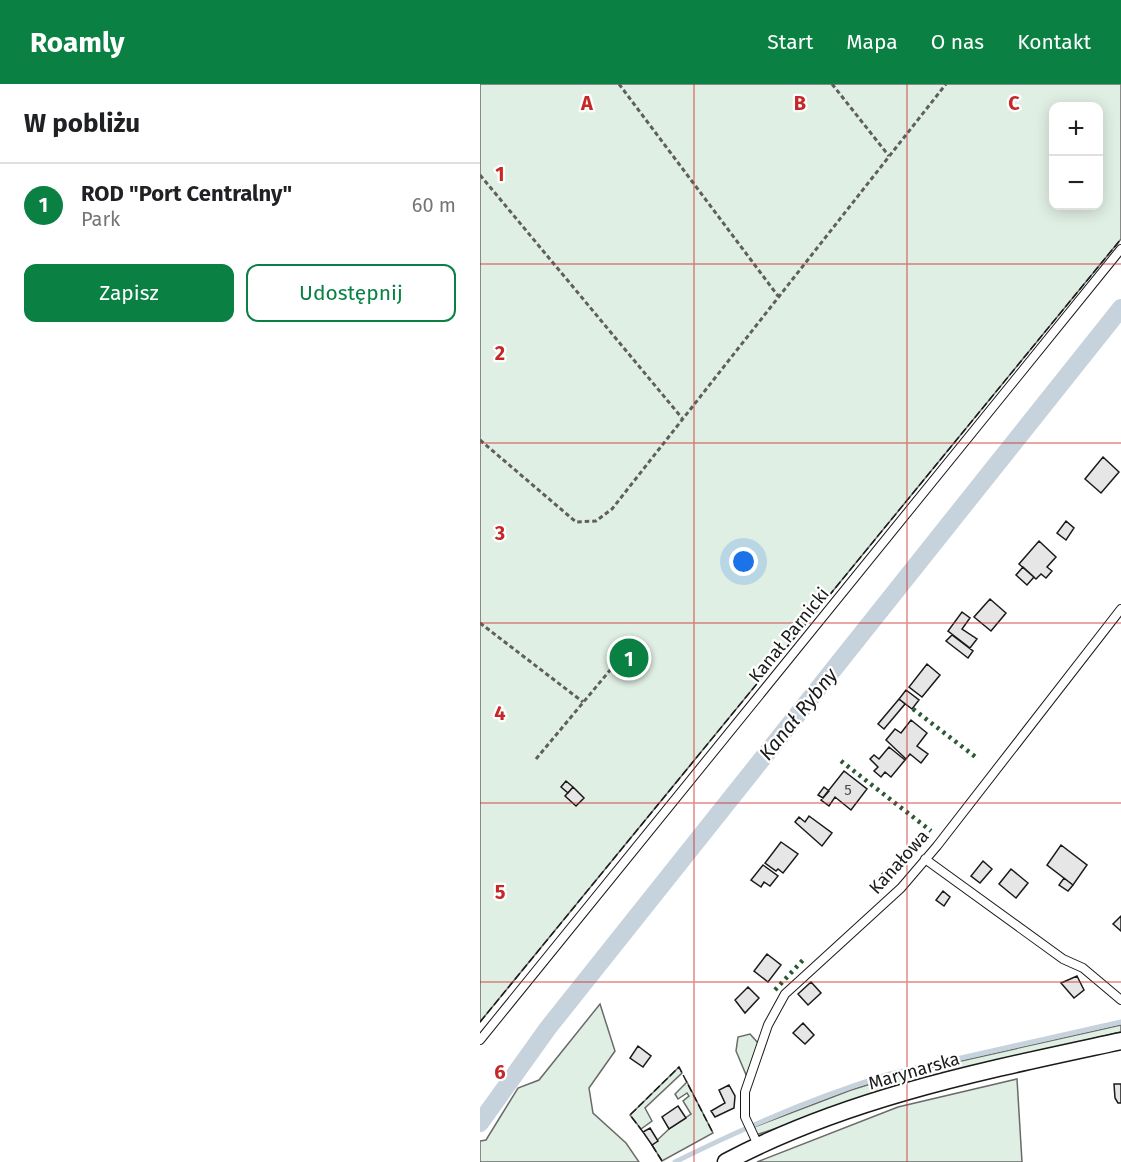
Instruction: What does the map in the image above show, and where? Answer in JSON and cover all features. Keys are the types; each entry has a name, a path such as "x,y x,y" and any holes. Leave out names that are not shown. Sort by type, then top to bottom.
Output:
{"street":[{"name":"Marynarska","path":"726,1162 755,1141 924,1087 1121,1041"}],"lane":[{"name":"Kanał Parnicki","path":"480,1040 1121,249"},
{"name":"Kanałowa","path":"755,1141 745,1117 743,1103 768,1025 785,994 870,919 925,859 1121,609"},
{"path":"925,859 1063,959 1083,969 1121,1000"}],"path":[{"path":"619,84 779,297"},
{"path":"832,84 889,156"},
{"path":"480,440 576,522 596,521 612,509 946,84"},
{"path":"480,175 682,418"},
{"path":"480,623 583,702"},
{"path":"536,759 636,639"}],"green space":[{"path":"480,84 1121,84 1121,239 480,1022"},
{"path":"600,1004 615,1051 589,1088 593,1113 626,1143 639,1162 480,1162 480,1141 486,1140 518,1088 539,1080"},
{"path":"1121,1025 1121,1032 931,1076 756,1135 754,1127 851,1090 903,1074"},
{"path":"750,1034 758,1043 747,1077 736,1051 738,1037"},
{"path":"679,1067 682,1073 645,1108 652,1121 641,1129 630,1115"},
{"path":"1017,1079 1022,1162 757,1162 898,1107"},
{"path":"687,1082 713,1133 662,1161 652,1145 669,1129 691,1114 683,1101 689,1096 687,1093 678,1099 675,1094"}],"building":[{"path":"1103,457 1119,472 1101,493 1085,479"},
{"path":"1066,521 1074,528 1066,540 1057,533"},
{"path":"1039,541 1056,557 1047,567 1052,571 1046,578 1041,574 1036,579 1019,564"},
{"path":"1023,567 1034,577 1027,585 1016,575"},
{"path":"990,599 1006,613 991,631 974,617"},
{"path":"962,612 970,618 962,629 977,639 970,648 948,631"},
{"path":"952,635 973,651 968,658 946,641"},
{"path":"927,664 940,675 922,697 909,687"},
{"path":"906,690 919,700 912,709 899,699"},
{"path":"899,699 905,704 884,729 878,724"},
{"path":"911,720 927,733 917,746 928,754 921,763 910,754 906,759 886,740 895,729 901,733"},
{"path":"889,747 905,760 891,777 885,772 881,777 874,771 878,767 870,759 874,755 879,759"},
{"path":"844,771 867,789 851,810 835,797 829,806 821,800"},
{"path":"566,781 573,787 568,793 561,787"},
{"path":"573,787 584,798 576,806 565,796"},
{"path":"824,787 829,791 823,798 818,795"},
{"path":"809,816 832,833 822,846 795,822 799,817 805,822"},
{"path":"781,842 798,854 783,873 765,863"},
{"path":"1061,845 1087,865 1073,885 1047,865"},
{"path":"983,861 992,869 980,883 971,876"},
{"path":"763,865 778,876 770,886 764,882 761,887 751,880"},
{"path":"1011,869 1028,883 1016,898 999,884"},
{"path":"1064,878 1073,885 1068,891 1059,885"},
{"path":"943,891 950,897 944,906 936,900"},
{"path":"1121,916 1121,931 1113,924"},
{"path":"767,954 781,965 768,982 754,971"},
{"path":"1077,976 1084,990 1074,998 1061,983"},
{"path":"811,982 821,993 808,1005 798,994"},
{"path":"748,987 759,998 745,1013 735,1000"},
{"path":"803,1023 814,1035 805,1044 793,1033"},
{"path":"638,1046 651,1056 643,1067 630,1058"},
{"path":"1114,1084 1121,1084 1121,1103 1118,1103 1115,1098"},
{"path":"729,1085 735,1096 734,1108 715,1117 711,1111 725,1103 719,1090"},
{"path":"678,1106 686,1118 669,1129 662,1117"},
{"path":"650,1128 658,1141 652,1145 643,1132"}],"waterway":[{"name":"Kanał Rybny","path":"480,1123 548,1028 1121,308"},
{"path":"675,1162 781,1114 890,1074 1121,1022"}],"hedge":[{"path":"913,709 977,758"},
{"path":"841,761 931,831"},
{"path":"877,881 895,862"},
{"path":"775,990 803,960"}],"fence":[{"path":"480,1022 1121,239"},
{"path":"643,1132 630,1115 679,1067 713,1133"},
{"path":"652,1145 662,1161"}],"place":[{"name":"ROD \"Port Centralny\"","path":"629,658"}]}
